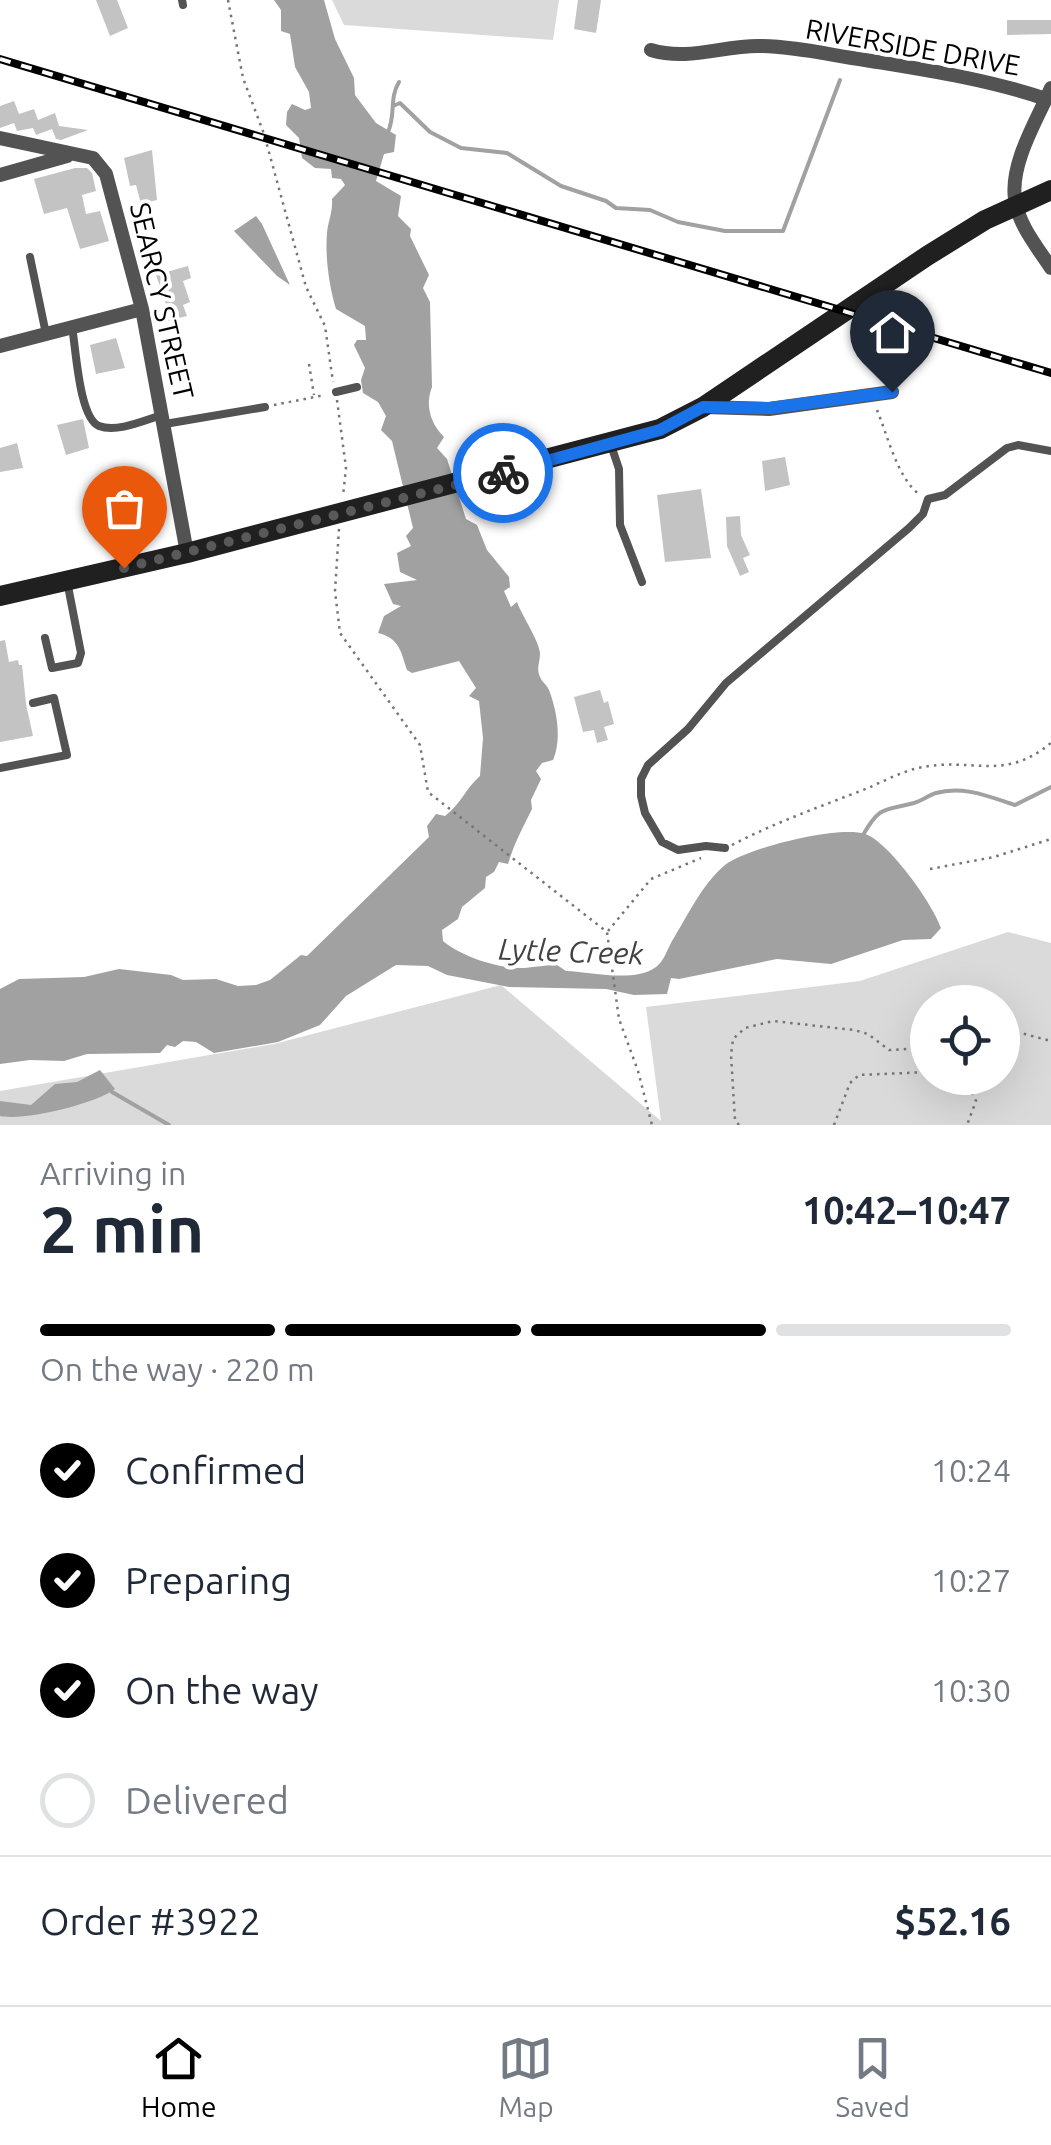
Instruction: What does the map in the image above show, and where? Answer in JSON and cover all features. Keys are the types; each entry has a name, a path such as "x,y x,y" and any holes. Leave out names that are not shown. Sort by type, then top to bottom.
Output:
{"main road":[{"path":"0,596 187,553 660,430 703,407 985,220 1051,190"}],"street":[{"name":"RIVERSIDE DRIVE","path":"651,50 668,55 698,54 756,46 833,55 1049,93"},
{"path":"1049,93 1018,165 1014,198 1025,228 1051,268"},
{"name":"SEARCY STREET","path":"0,138 93,158 106,174 142,309 187,553"},
{"path":"0,175 70,155"},
{"path":"0,346 142,309"},
{"path":"703,407 770,408 892,392"}],"lane":[{"path":"30,257 46,334"},
{"path":"72,327 81,392 90,418 100,427 265,407"},
{"path":"336,392 357,387"},
{"path":"610,444 619,469 620,524 642,582"},
{"path":"725,848 678,850 662,842 645,813 641,796 641,779 648,765 688,729 726,683 909,528 923,514 928,499 946,495 1007,448 1018,445 1051,452"},
{"path":"45,638 52,668 78,663 81,653 67,581"},
{"path":"0,768 66,755 54,698 33,703"}],"path":[{"path":"228,0 243,78 264,134 306,287 325,326 346,468 342,507"},
{"path":"309,364 315,396"},
{"path":"265,407 336,392"},
{"path":"871,394 911,489"},
{"path":"340,526 335,591 340,634 420,744 428,792 607,932 619,1020 638,1070 652,1125"},
{"path":"607,932 651,879 804,811 915,768 955,763 996,768 1017,764 1051,743"},
{"path":"930,869 994,857 1051,839"},
{"path":"739,1125 735,1120 731,1056 733,1038 745,1028 773,1021 794,1022 868,1034 889,1050 910,1049"},
{"path":"1020,1033 1051,1041"},
{"path":"834,1125 850,1082 859,1075 910,1073"},
{"path":"967,1125 976,1101 973,1095"}],"shaded area":[{"path":"274,0 324,0 335,39 354,78 355,95 376,123 396,135 394,152 384,154 376,181 401,196 398,216 411,229 410,236 429,275 423,288 430,302 429,407 435,426 444,437 437,448 447,459 466,519 477,525 487,550 509,577 510,587 504,591 511,607 517,602 537,643 539,674 549,690 556,716 556,752 553,760 542,763 536,771 541,779 531,800 532,809 508,864 499,862 486,877 485,888 462,907 458,919 442,930 443,941 470,957 504,966 557,965 566,971 636,975 661,962 702,891 725,865 752,852 794,840 852,832 875,839 909,875 941,928 931,939 903,940 831,964 777,959 671,978 667,994 509,987 447,975 428,966 396,965 346,996 320,1025 278,1042 214,1053 196,1042 183,1041 175,1047 167,1045 160,1053 87,1054 64,1061 0,1064 0,989 19,979 84,977 119,969 183,980 216,979 238,986 270,980 301,955 307,956 429,837 427,826 436,814 445,816 480,776 483,738 479,701 469,696 476,688 459,661 412,673 395,642 378,633 384,616 401,606 393,604 384,584 417,580 400,572 397,553 411,546 406,536 413,528 392,441 381,430 386,416 378,402 363,393 361,380 365,368 354,345 357,340 366,340 365,326 336,309 331,291 328,229 332,199 345,185 341,179 332,178 331,169 315,168 302,158 299,138 286,125 292,104 305,110 311,108 309,92 295,67 290,34 281,31 281,10"},
{"path":"332,0 559,0 553,40 344,25"},
{"path":"256,216 262,224 290,285 234,231"},
{"path":"1008,932 1051,943 1051,1125 0,1125 0,1091 274,1044 501,985 661,1121 646,1007 860,981"},
{"path":"100,1070 115,1089 105,1095 42,1114 0,1116 0,1101 31,1105 55,1084 77,1082"}],"building":[{"path":"96,0 117,0 128,28 110,36"},
{"path":"578,0 601,0 596,33 574,29"},
{"path":"1007,20 1051,20 1051,34 1007,35"},
{"path":"14,101 19,114 34,109 38,120 55,113 59,126 88,130 61,140 56,139 52,129 36,135 33,128 17,131 14,123 0,128 0,106"},
{"path":"152,150 157,200 141,204 136,185 130,186 124,158"},
{"path":"87,168 92,173 96,191 82,195 86,214 100,211 109,241 80,249 67,208 44,214 34,179"},
{"path":"188,266 191,278 183,281 190,302 183,305 187,316 167,321 156,275"},
{"path":"116,338 125,368 96,374 90,345"},
{"path":"83,419 89,448 66,455 57,425"},
{"path":"17,443 23,468 0,472 0,448"},
{"path":"785,457 790,485 765,491 762,461"},
{"path":"701,489 711,558 665,562 657,495"},
{"path":"740,516 741,535 750,555 743,558 749,572 740,576 727,546 726,517"},
{"path":"5,640 9,662 18,660 22,665 33,736 0,742 0,641"},
{"path":"600,690 604,703 608,701 614,724 604,727 608,740 597,743 594,730 583,732 574,697"}],"waterway":[{"path":"393,106 400,103 430,132 461,148 507,153 561,186 616,208 650,210 678,222 725,231 783,231 840,80"},
{"path":"388,132 399,82"},
{"name":"Lytle Creek","path":"863,835 884,810 936,793 966,791 1015,805 1051,787"},
{"path":"112,1092 169,1125"}],"railway":[{"path":"0,59 1051,373"}],"way so far":[{"path":"124,568 503,473"}],"route":[{"path":"503,473 660,430 703,407 770,408 892,392"}]}
